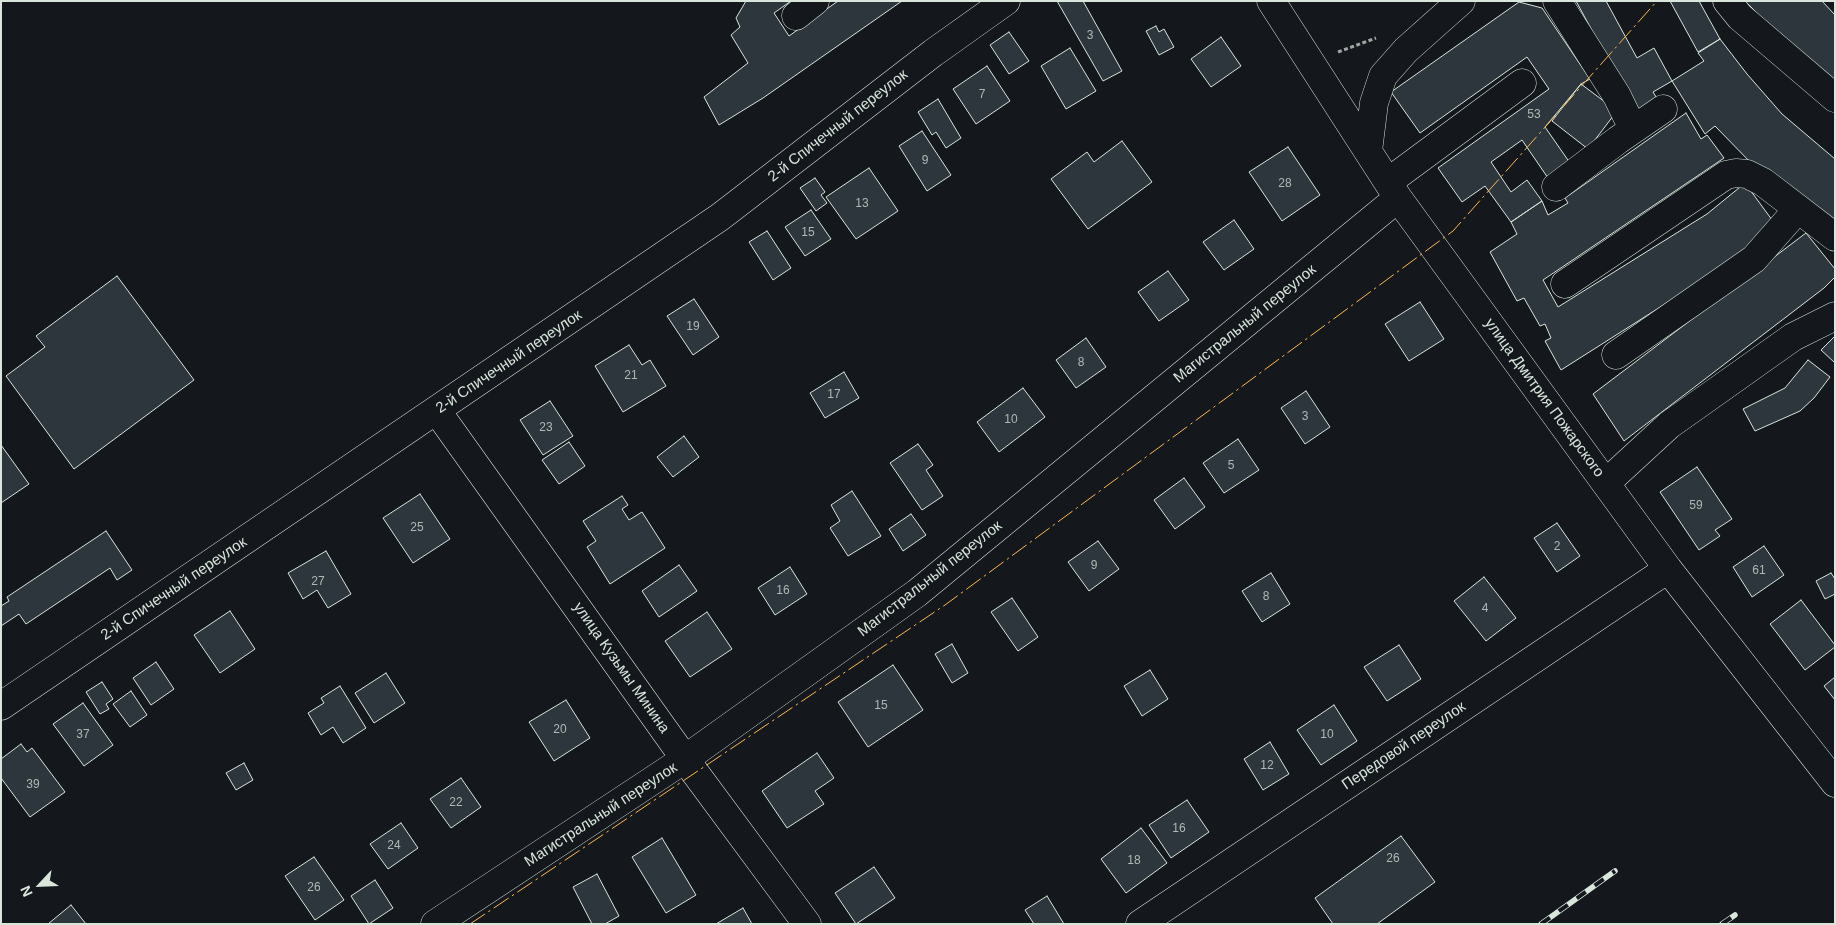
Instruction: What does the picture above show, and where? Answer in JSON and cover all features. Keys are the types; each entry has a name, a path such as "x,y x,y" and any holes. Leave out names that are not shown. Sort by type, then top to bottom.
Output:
{"street":[{"name":"2-й Спичечный переулок","path":"1,706 720,217 933,53 1006,1"},
{"name":"улица Дмитрия Пожарского","path":"1271,1 1393,190 1668,569 1835,783"},
{"path":"1368,151 1374,103 1383,76 1406,50 1461,1"},
{"path":"1557,1 1617,96 1633,129"},
{"path":"1727,1 1740,17 1835,98"},
{"name":"Магистральный переулок","path":"435,924 685,759 917,593 1522,83"},
{"path":"1556,188 1633,129 1663,109"},
{"path":"1565,284 1726,175 1736,173 1747,174 1762,182 1835,237"},
{"path":"1616,355 1748,264 1767,246 1798,209"},
{"path":"1606,483 1669,425 1793,337 1835,316"},
{"name":"улица Кузьмы Минина","path":"437,411 685,759 807,924"},
{"name":"Передовой переулок","path":"1140,924 1668,569"}],"path":[{"path":"1312,62 1377,38"}],"building":[{"path":"746,1 791,1 774,13 789,36 838,1 902,1 763,98 719,125 704,97 748,63 731,35 740,27 736,18"},
{"path":"1057,1 1083,1 1122,71 1103,81"},
{"path":"1576,1 1606,1 1637,58 1654,48 1672,81 1653,92 1658,100 1636,112"},
{"path":"1670,1 1699,1 1720,39 1698,52"},
{"path":"1745,1 1822,1 1835,15 1835,85 1790,46"},
{"path":"1519,2 1542,8 1590,79 1581,84 1545,127 1570,163 1548,178 1522,140 1491,162 1511,192 1527,180 1542,201 1511,222 1485,186 1462,202 1438,168 1549,89 1527,57 1420,133 1391,92"},
{"path":"1156,26 1159,32 1164,29 1174,47 1159,55 1146,31"},
{"path":"1009,32 1029,61 1009,74 990,45"},
{"path":"1221,37 1241,66 1211,87 1191,59"},
{"path":"1720,39 1782,114 1835,159 1835,229 1755,167 1715,126 1705,134 1672,81 1704,61 1698,53"},
{"path":"1070,48 1096,91 1066,109 1041,66"},
{"path":"987,66 1010,101 976,124 953,89"},
{"path":"1581,84 1617,111 1588,149 1552,121"},
{"path":"938,99 961,138 946,148 936,132 932,135 918,112"},
{"path":"1686,113 1701,139 1707,135 1724,158 1543,280 1558,307 1707,214 1745,183 1775,224 1747,252 1561,370 1545,341 1551,338 1545,324 1540,326 1524,298 1517,301 1490,252 1517,234 1511,222 1542,201 1548,215 1568,203 1565,198"},
{"path":"922,131 951,175 927,191 899,146"},
{"path":"1122,141 1152,182 1088,229 1051,179 1087,152 1094,162"},
{"path":"1288,147 1320,195 1282,221 1249,172"},
{"path":"869,168 898,211 856,239 826,197"},
{"path":"815,178 825,192 821,195 827,203 816,211 800,188"},
{"path":"811,210 831,239 805,256 785,227"},
{"path":"1234,220 1254,249 1224,270 1203,242"},
{"path":"767,231 791,268 773,280 749,242"},
{"path":"1806,233 1835,269 1835,277 1824,288 1624,441 1593,394"},
{"path":"1168,271 1189,300 1159,321 1138,292"},
{"path":"117,276 194,380 74,469 6,376 45,347 36,336"},
{"path":"694,299 719,337 693,355 667,316"},
{"path":"1420,302 1444,339 1409,361 1385,324"},
{"path":"1835,336 1835,363 1821,350"},
{"path":"1086,338 1106,367 1076,388 1056,360"},
{"path":"629,345 642,365 650,360 666,386 623,412 595,366"},
{"path":"1808,360 1830,377 1814,398 1800,411 1755,431 1743,409 1785,388"},
{"path":"844,372 859,398 825,418 810,393"},
{"path":"1023,388 1045,417 999,452 977,422"},
{"path":"1306,391 1330,427 1305,444 1281,408"},
{"path":"550,401 573,436 543,455 520,420"},
{"path":"684,436 699,457 673,477 657,457"},
{"path":"1238,439 1259,470 1224,493 1203,463"},
{"path":"569,442 585,466 559,484 542,460"},
{"path":"918,444 933,465 926,470 943,496 922,510 890,463"},
{"path":"1,445 29,484 1,503"},
{"path":"1697,467 1732,519 1715,530 1720,536 1699,550 1660,492"},
{"path":"1184,478 1205,507 1175,529 1154,500"},
{"path":"852,491 881,536 848,556 830,528 840,521 831,505"},
{"path":"420,494 450,539 413,563 383,518"},
{"path":"622,496 628,505 622,509 629,520 642,512 665,548 610,584 587,547 596,541 583,521"},
{"path":"911,514 926,535 903,551 889,529"},
{"path":"1557,523 1580,556 1557,572 1534,538"},
{"path":"106,531 132,570 117,580 110,568 26,624 19,614 1,626 1,606 9,601 7,597"},
{"path":"1098,541 1119,569 1089,591 1068,562"},
{"path":"1764,546 1784,575 1752,597 1733,567"},
{"path":"326,551 351,594 328,608 317,590 303,599 288,573"},
{"path":"679,565 697,591 659,617 642,591"},
{"path":"790,567 807,594 775,615 758,588"},
{"path":"1271,573 1290,604 1262,622 1242,591"},
{"path":"1831,573 1835,579 1835,594 1825,599 1816,581"},
{"path":"1484,577 1516,618 1486,641 1454,601"},
{"path":"1012,598 1038,637 1018,651 991,612"},
{"path":"1801,600 1835,645 1835,647 1805,670 1770,624"},
{"path":"230,611 255,649 220,673 194,635"},
{"path":"707,612 732,649 690,677 665,641"},
{"path":"952,644 968,673 952,683 935,654"},
{"path":"1399,645 1421,679 1387,701 1364,667"},
{"path":"156,662 174,689 151,705 133,678"},
{"path":"893,665 923,710 868,747 838,702"},
{"path":"1150,670 1168,699 1142,716 1124,686"},
{"path":"386,673 405,703 374,723 355,693"},
{"path":"1835,677 1835,700 1824,686"},
{"path":"102,682 113,699 106,704 109,709 100,714 86,692"},
{"path":"340,686 366,728 343,743 333,727 321,735 308,713 324,703 321,698"},
{"path":"131,691 147,715 130,727 113,704"},
{"path":"566,700 590,738 554,761 529,722"},
{"path":"83,703 113,745 84,766 53,724"},
{"path":"1334,705 1357,741 1321,765 1297,730"},
{"path":"1270,742 1289,774 1263,790 1244,759"},
{"path":"21,744 27,752 32,748 65,792 30,817 1,778 1,759"},
{"path":"817,753 834,778 815,791 824,804 787,828 762,791"},
{"path":"244,763 253,780 236,790 226,773"},
{"path":"461,778 481,807 451,828 430,799"},
{"path":"1187,800 1209,832 1171,858 1149,825"},
{"path":"401,823 418,848 388,869 370,844"},
{"path":"1141,828 1167,863 1126,893 1101,859"},
{"path":"1401,836 1435,882 1377,924 1333,924 1315,898"},
{"path":"662,838 696,895 666,913 632,857"},
{"path":"314,857 344,900 315,920 285,876"},
{"path":"874,867 895,898 856,924 835,893"},
{"path":"597,874 619,916 605,924 592,924 573,887"},
{"path":"375,880 393,908 369,924 351,896"},
{"path":"1047,896 1064,924 1034,924 1025,910"},
{"path":"71,905 86,924 48,924"},
{"path":"743,908 752,924 716,924"}],"railway":[{"path":"1541,924 1615,871"},
{"path":"1722,924 1735,915"}],"power":[{"path":"470,924 945,605 1453,231 1657,1"}]}
